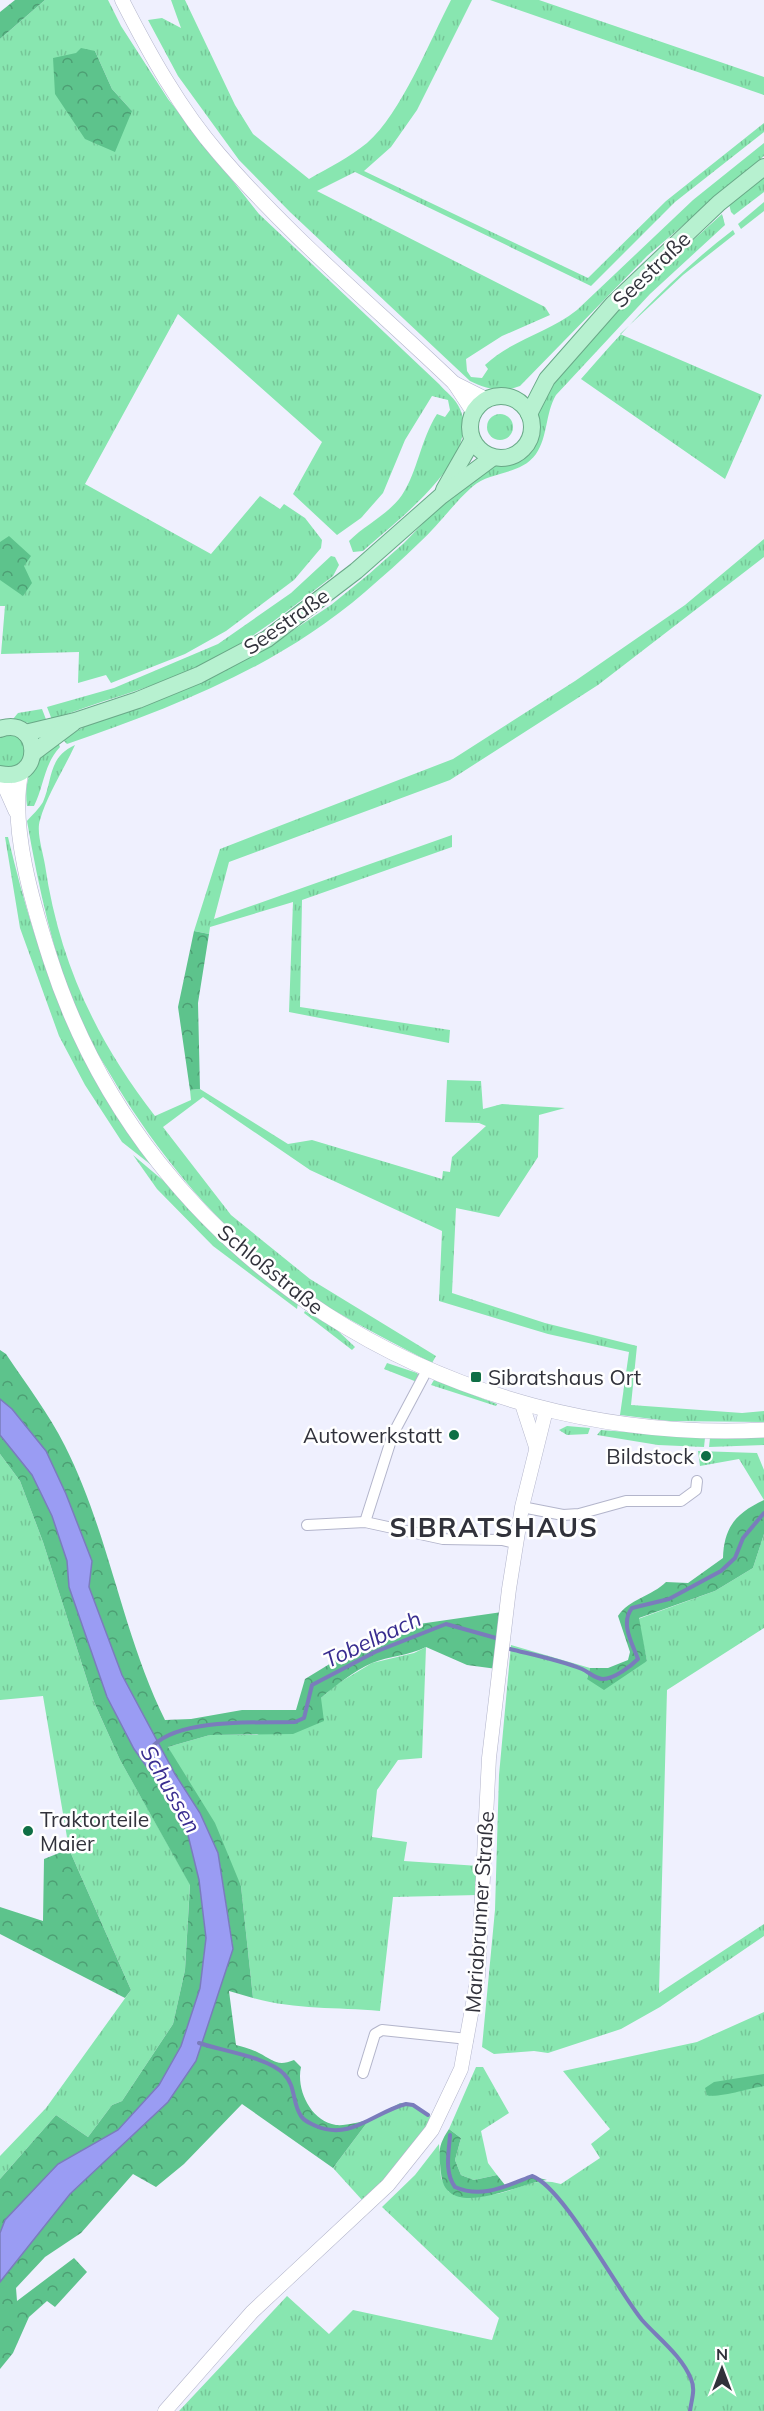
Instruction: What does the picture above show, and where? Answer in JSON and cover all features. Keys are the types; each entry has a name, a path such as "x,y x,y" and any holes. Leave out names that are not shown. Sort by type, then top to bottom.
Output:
{"main road":[{"name":"Seestraße","path":"25,733 75,721 199,675 267,639 356,571 441,496 492,458 510,458 524,448 532,432 529,414 547,379 613,304 719,203 764,167"},
{"name":"Seestraße","path":"486,399 511,397 547,379"},
{"path":"511,397 519,401 529,414"},
{"path":"473,412 486,399"},
{"name":"Seestraße","path":"441,496 472,441 470,421 473,412"},
{"path":"472,441 484,454 492,458"},
{"name":"Seestraße","path":"33,753 75,721"},
{"path":"0,729 11,727 25,733 30,739 33,753 31,760 21,772 14,775 0,775"},
{"name":"Schloßstraße","path":"18,817 21,772"},
{"name":"Schloßstraße","path":"0,775 18,817 32,892 59,986 77,1029 113,1094 153,1153 195,1204 243,1251 288,1288 349,1330 428,1370 522,1404 595,1420 660,1428 700,1431 764,1430"}],"street":[{"path":"122,0 146,45 218,153 283,221 454,383 473,412"},
{"path":"454,383 486,399"},
{"path":"364,1522 393,1434 428,1370"},
{"path":"522,1404 536,1448"},
{"name":"Mariabrunner Straße","path":"165,2411 252,2312 388,2185 411,2159 432,2130 448,2102 461,2069 478,1976 488,1766 502,1643 515,1543 546,1410"},
{"path":"522,1507 563,1515 579,1514 626,1501 681,1501 696,1490 698,1481"},
{"path":"307,1525 364,1522 443,1539 502,1540 515,1543"},
{"path":"363,2073 375,2034 381,2030 468,2039"}],"green space":[{"path":"15,0 45,0 0,39 0,12"},
{"path":"45,0 108,0 121,26 168,99 259,214 439,384 460,409 463,428 459,448 447,468 414,506 363,551 353,552 349,541 390,508 402,495 412,476 431,424 437,414 445,417 450,410 448,400 432,396 405,440 383,493 361,518 337,535 293,494 322,442 178,314 85,484 211,554 260,496 280,509 284,504 305,518 322,540 321,548 294,580 226,631 185,654 111,683 106,675 78,683 79,652 1,654 5,606 0,606 0,39","holes":["95,51 112,89 132,111 53,59"]},
{"path":"171,0 185,0 235,105 253,134 309,179 353,153 380,130 403,96 451,0 472,0 417,110 391,147 364,171 588,278 666,201 764,123 764,132 675,202 591,286 355,172 317,191 545,307 550,315 502,336 466,359 467,371 471,377 482,378 488,369 485,365 495,356 554,325 577,310 693,200 764,143 764,156 647,256 520,386 500,390 488,388 470,381 290,212 239,160 178,76 148,20 162,18 181,28"},
{"path":"490,0 539,0 764,77 764,95"},
{"path":"81,48 95,51 112,89 132,111 115,152 85,139 55,94 53,58 76,53"},
{"path":"764,177 764,192 734,215 729,204"},
{"path":"764,202 764,211 741,229 738,224"},
{"path":"722,214 725,225 650,294 556,395 536,454 522,466 488,478 472,487 399,562 332,619 261,663 224,682 146,715 67,744 62,739 93,722 241,662 286,635 331,605 369,574 404,543 460,485 492,464 509,464 527,453 536,434 536,415 549,387 616,310"},
{"path":"733,230 735,234 683,275 629,325 672,282"},
{"path":"621,334 762,395 725,479 581,379"},
{"path":"500,414 510,417 513,427 510,437 500,440 490,437 487,427 490,417"},
{"path":"9,536 31,556 24,566 32,583 23,596 0,580 0,542"},
{"path":"764,539 764,557 598,685 450,780 229,862 214,919 452,835 452,847 302,900 300,1007 450,1030 449,1043 289,1012 293,902 210,927 209,934 194,931 220,849 453,759 575,681 685,605"},
{"path":"331,556 335,557 339,565 333,576 230,650 175,677 52,720 47,707 114,688 218,644 291,593"},
{"path":"42,709 47,722 32,724 13,719 18,713"},
{"path":"11,732 26,743 24,761 14,768 0,766 0,734"},
{"path":"58,742 60,747 47,768 34,806 27,806 27,786 32,770 42,756"},
{"path":"75,745 47,801 39,825 51,900 70,967 83,998 115,1058 155,1116 191,1100 190,1090 200,1089 288,1144 312,1140 442,1179 443,1171 450,1172 452,1157 486,1126 479,1123 445,1122 447,1080 481,1081 483,1109 502,1104 565,1108 539,1115 538,1157 499,1217 456,1208 452,1293 545,1323 637,1346 631,1405 742,1413 764,1411 764,1422 669,1421 620,1415 629,1352 548,1334 439,1301 442,1231 310,1170 203,1097 163,1127 231,1215 310,1279 436,1356 432,1363 328,1307 295,1285 234,1233 178,1173 131,1107 83,1029 62,973 42,898 27,821 43,802 56,762 66,750"},
{"path":"5,837 8,837 33,930 64,1014 106,1093 160,1172 122,1142 85,1085 59,1036 20,928"},
{"path":"194,931 209,934 198,1003 200,1089 190,1090 178,1007"},
{"path":"133,1155 172,1188 247,1262 298,1303 297,1309 213,1246 157,1189"},
{"path":"305,1311 336,1329 355,1347 352,1350 304,1313"},
{"path":"0,1350 6,1354 52,1422 80,1479 105,1548 137,1653 165,1720 191,1719 242,1710 296,1710 305,1679 341,1657 419,1624 502,1612 497,1669 467,1665 426,1647 372,1663 352,1674 321,1698 324,1721 293,1734 210,1735 168,1747 215,1823 241,1886 253,1998 229,1991 236,2045 253,2050 275,2062 283,2063 294,2060 301,2067 301,2085 307,2103 312,2111 327,2122 340,2125 369,2120 333,2168 242,2104 184,2164 156,2187 133,2174 81,2233 45,2257 16,2288 17,2301 74,2258 87,2272 55,2307 47,2301 29,2317 13,2353 0,2369 0,2282 70,2194 168,2102 233,1948 218,1853 200,1813 175,1774 122,1675 89,1587 92,1561 66,1494 46,1451 12,1409 0,1399"},
{"path":"387,1363 417,1373 419,1377 417,1382 384,1369"},
{"path":"434,1380 497,1404 496,1406 431,1385"},
{"path":"567,1426 590,1428 588,1434 567,1435 559,1430"},
{"path":"601,1430 705,1438 704,1447 658,1445 597,1435"},
{"path":"0,1435 32,1475 52,1516 67,1561 69,1587 107,1697 134,1749 167,1795 188,1835 199,1880 206,1938 200,1988 181,2046 159,2085 118,2130 58,2164 5,2220 0,2233 0,2179 56,2115 88,2137 112,2105 122,2101 173,2024 185,1970 190,1885 120,1760 94,1702 43,1542 20,1481 0,1454"},
{"path":"764,1437 764,1445 709,1447 710,1438"},
{"path":"698,1451 757,1453 764,1470 764,1500 739,1459 700,1466"},
{"path":"0,1454 20,1481 43,1542 94,1702 120,1760 190,1884 185,1970 173,2024 122,2101 112,2105 88,2137 56,2115 0,2179 0,2156 46,2108 131,1990 69,1849 43,1696 0,1700"},
{"path":"764,1500 764,1534 753,1568 715,1591 639,1618 647,1661 604,1690 587,1679 590,1668 608,1668 628,1660 630,1652 618,1616 623,1610 666,1582 688,1583 723,1558 726,1538 733,1522 746,1510"},
{"path":"764,1534 764,1628 667,1690 659,1993 764,1924 764,1936 660,2007 621,2029 548,2053 534,2051 494,2054 482,2047 495,1910 499,1775 511,1645 590,1668 587,1679 647,1661 638,1619 715,1591 753,1568"},
{"path":"426,1647 422,1758 398,1760 377,1790 372,1837 407,1842 404,1861 479,1866 478,1895 393,1897 380,2011 300,2006 253,1998 241,1886 168,1747 210,1735 257,1735 321,1698 337,1684 372,1663 414,1653"},
{"path":"69,1849 131,1990 125,1998 0,1934 0,1907 43,1921 44,1859"},
{"path":"764,2012 764,2411 179,2411 287,2296 329,2334 353,2310 492,2340 499,2318 382,2207 415,2175 439,2144 441,2178 449,2192 490,2195 535,2182 561,2184 600,2158 591,2144 610,2129 563,2071 697,2042"},
{"path":"476,2067 483,2067 509,2113 481,2131 488,2163 497,2175 474,2180 461,2175 455,2160 461,2138 449,2129"},
{"path":"764,2074 764,2086 725,2094 707,2095 705,2088 714,2082"},
{"path":"400,2103 413,2103 433,2118 390,2174 362,2200 333,2168 369,2120"},
{"path":"449,2129 461,2138 455,2160 461,2175 474,2180 497,2175 505,2185 531,2176 547,2180 485,2196 469,2198 455,2196 446,2188 441,2173 440,2150"}],"water":[{"name":"Schussen","path":"0,1399 12,1409 46,1451 66,1494 92,1561 89,1587 122,1675 175,1774 200,1813 218,1853 233,1949 196,2061 168,2102 70,2194 0,2282 0,2233 5,2220 58,2164 118,2130 159,2085 181,2046 200,1988 206,1938 199,1880 188,1835 167,1795 134,1749 107,1697 69,1587 67,1561 52,1516 32,1475 0,1435"}],"waterway":[{"name":"Tobelbach","path":"510,1649 573,1666 600,1679 617,1675 638,1659 627,1627 632,1608 669,1599 721,1571 735,1558 743,1538 764,1513"},
{"name":"Tobelbach","path":"154,1745 167,1736 201,1726 295,1722 304,1718 312,1685 375,1652 446,1624 496,1638"},
{"path":"199,2043 256,2059 277,2068 288,2079 301,2116 316,2126 329,2130 351,2128 406,2104 413,2105 428,2115"},
{"path":"450,2135 448,2168 455,2187 475,2192 494,2190 532,2176 545,2184 559,2199 642,2320 676,2355 687,2371 693,2387 690,2411"}],"place":[{"name":"Sibratshaus Ort","path":"476,1377"},
{"name":"Autowerkstatt","path":"454,1435"},
{"name":"Bildstock","path":"706,1456"},
{"name":"Traktorteile Maier","path":"28,1831"}],"district":[{"name":"SIBRATSHAUS","path":"494,1527"}]}
